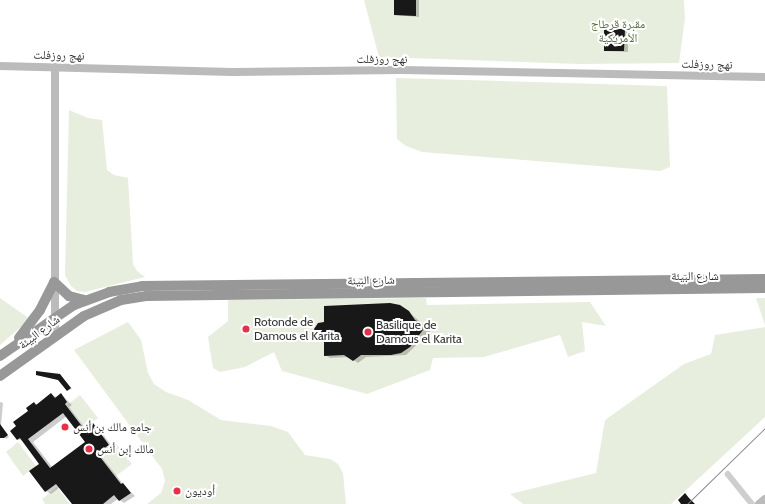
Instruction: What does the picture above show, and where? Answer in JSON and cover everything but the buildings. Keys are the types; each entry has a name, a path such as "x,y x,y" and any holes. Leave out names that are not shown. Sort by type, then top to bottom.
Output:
{"highway":[{"name":"شارع البيئة","path":"3,354 53,318 84,300 109,292 142,286 765,278"},
{"path":"3,354 35,319 54,282 69,296 84,300"},
{"name":"شارع البيئة","path":"0,376 55,335 84,316 110,304 146,296 765,288"}],"street":[{"name":"نهج روزفلت","path":"0,66 232,72 401,70 765,78"},
{"path":"55,67 53,318 55,335"},
{"path":"728,474 752,504"},
{"path":"759,504 765,499"}],"green space":[{"name":"مقبرة قرطاج الأمريكية","path":"364,0 684,0 685,18 679,63 579,64 379,57"},
{"path":"396,78 667,86 670,167 660,171 422,152 406,146 397,139"},
{"path":"69,110 88,118 102,120 107,170 114,175 128,178 133,264 137,271 145,277 85,292 77,291 71,286 65,275"},
{"path":"0,298 30,319 0,345"},
{"path":"426,298 427,305 590,302 606,326 582,322 585,351 568,357 560,335 484,357 433,358 430,370 367,394 282,371 274,352 245,367 220,372 213,368 208,337 228,321 228,300"},
{"path":"756,298 765,298 765,325"},
{"path":"128,322 141,340 148,373 154,384 166,392 188,400 221,420 271,426 288,432 305,455 330,459 338,464 343,473 346,504 147,504 161,493 165,481 162,469 74,350"},
{"path":"765,327 765,417 671,504 523,504 510,494 596,473 605,420 684,364 711,354 715,335"},
{"path":"80,395 98,418 85,428 67,405"},
{"path":"18,442 36,466 23,476 6,452"},
{"path":"116,443 132,464 116,476 101,455"},
{"path":"57,487 70,504 45,504 42,499"}],"tram line":[{"path":"687,504 765,428"}],"place":[{"name":"Rotonde de Damous el Karita","path":"246,329"},
{"name":"Basilique de Damous el Karita","path":"368,332"},
{"name":"جامع مالك بن أنس","path":"65,427"},
{"name":"مالك إبن أنس","path":"89,449"},
{"name":"أوديون","path":"177,491"}]}
